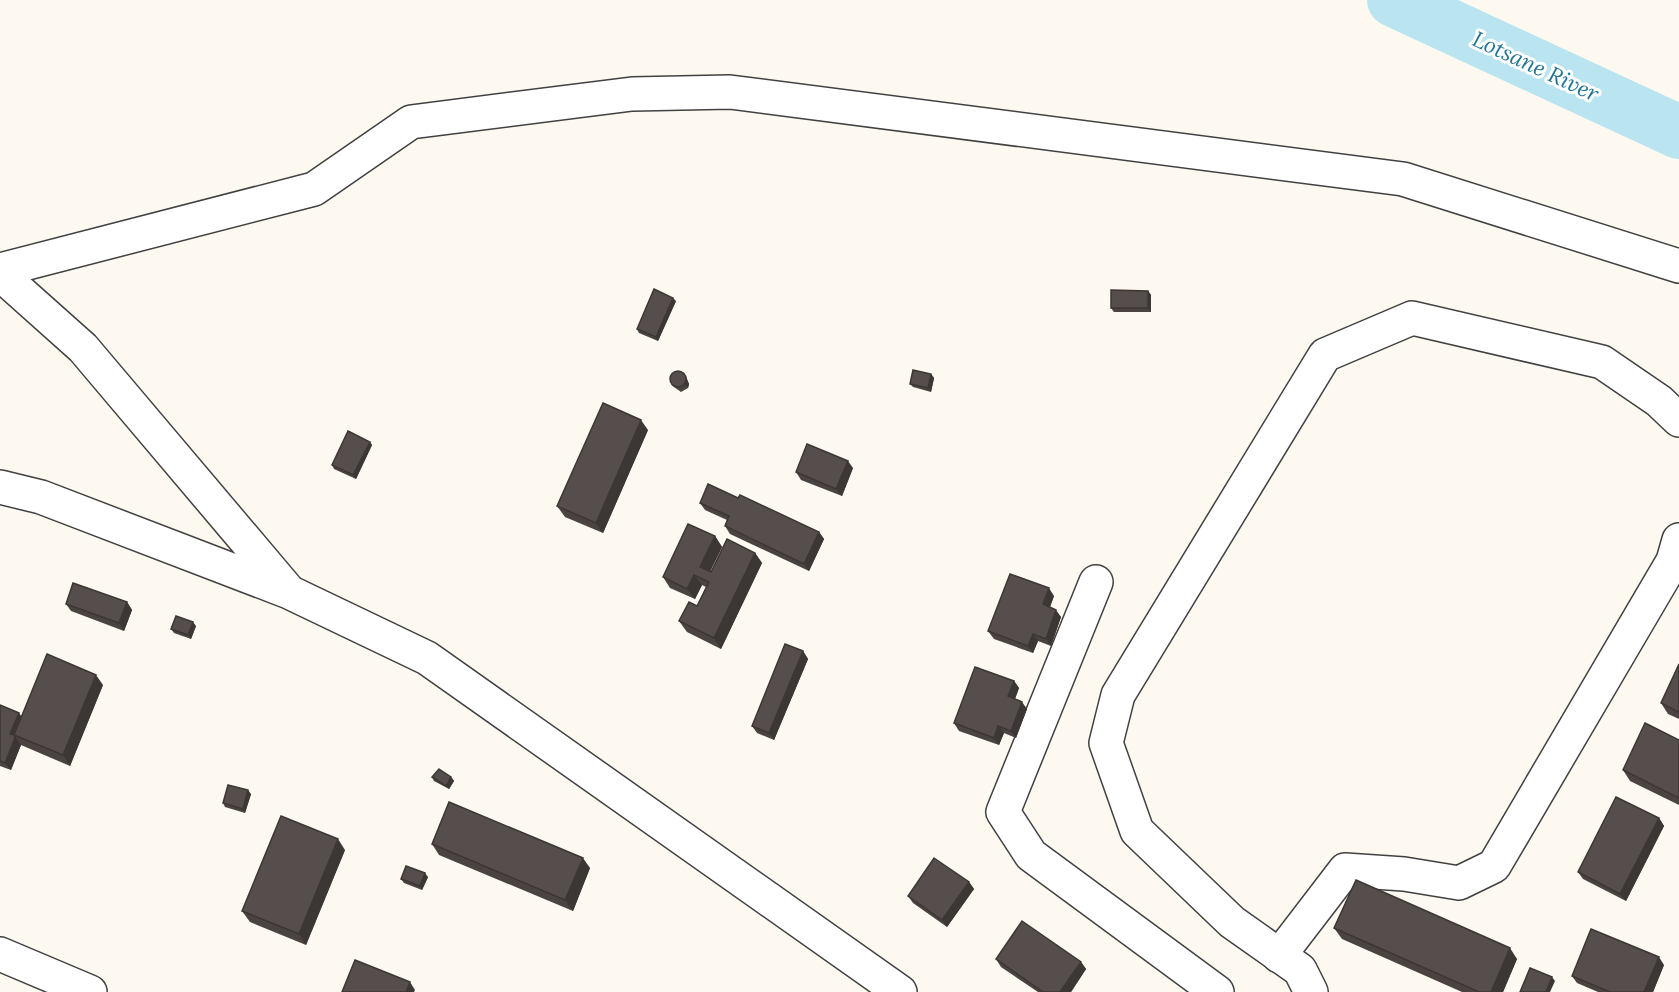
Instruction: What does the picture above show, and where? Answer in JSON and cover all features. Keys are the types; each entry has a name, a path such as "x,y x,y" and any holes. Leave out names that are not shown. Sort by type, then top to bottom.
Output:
{"street":[{"path":"0,270 314,189 411,122 632,94 730,92 1402,179 1679,266"},
{"path":"0,274 83,348 289,591"},
{"path":"1311,992 1300,970 1232,922 1137,831 1106,743 1118,695 1325,355 1412,318 1602,362 1659,401 1679,420"},
{"path":"0,487 41,496 289,591 427,658 900,992"},
{"path":"1279,956 1345,870 1404,874 1459,883 1494,866 1674,561 1679,540"},
{"path":"1096,582 1004,812 1031,855 1217,992"},
{"path":"0,954 90,992"}],"building":[{"path":"654,289 673,298 656,337 637,329"},
{"path":"1111,290 1148,291 1148,308 1111,308"},
{"path":"913,370 931,374 928,388 910,384"},
{"path":"678,371 684,373 686,379 684,385 678,387 672,385 670,379 672,373"},
{"path":"603,403 641,420 596,523 557,506"},
{"path":"348,431 370,442 353,475 332,465"},
{"path":"807,444 848,461 836,489 796,472"},
{"path":"708,484 738,498 740,495 819,532 804,564 725,526 729,516 700,503"},
{"path":"688,524 715,536 700,567 711,572 727,539 755,553 714,638 679,621 689,602 697,606 709,582 694,575 687,589 663,577"},
{"path":"1010,574 1049,588 1043,604 1056,610 1046,639 1033,634 1028,646 988,631"},
{"path":"73,583 127,602 119,623 66,604"},
{"path":"176,616 193,622 188,635 171,629"},
{"path":"785,644 803,651 769,733 752,726"},
{"path":"47,654 96,675 63,755 14,735"},
{"path":"1679,664 1679,712 1661,703"},
{"path":"975,667 1014,681 1008,696 1022,702 1011,731 998,726 994,738 954,723"},
{"path":"0,705 19,713 10,734 15,738 5,763 0,761"},
{"path":"1645,723 1679,740 1679,798 1623,770"},
{"path":"439,769 451,777 446,786 432,777"},
{"path":"228,785 248,790 243,809 223,803"},
{"path":"1616,797 1659,818 1620,894 1578,872"},
{"path":"449,802 583,858 565,900 432,844"},
{"path":"281,816 338,839 299,934 242,911"},
{"path":"934,858 969,882 942,920 908,896"},
{"path":"406,866 425,873 420,886 401,879"},
{"path":"1356,880 1510,948 1491,992 1479,992 1334,928"},
{"path":"1022,921 1081,962 1060,992 1043,992 996,959"},
{"path":"1591,929 1659,957 1644,992 1610,992 1572,976"},
{"path":"355,960 410,982 406,992 342,992"},
{"path":"1530,968 1552,977 1546,992 1520,992"}],"waterway":[{"name":"Lotsane River","path":"1394,0 1679,132"}]}
